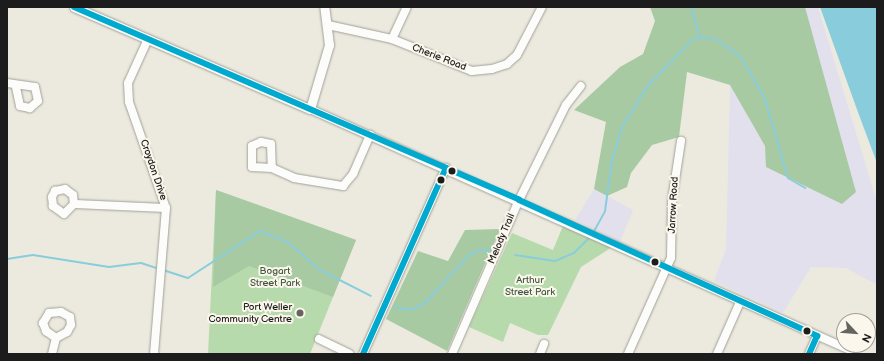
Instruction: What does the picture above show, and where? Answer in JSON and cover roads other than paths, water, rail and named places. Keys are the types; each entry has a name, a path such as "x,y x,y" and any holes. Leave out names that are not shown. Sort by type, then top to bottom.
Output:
{"street":[{"path":"74,7 85,9 148,39 519,200 740,302 836,344"},
{"path":"310,109 326,59 328,25 324,7"},
{"path":"392,39 407,7"},
{"name":"Cherie Road","path":"328,25 392,39 472,71 492,69 517,55 542,7"},
{"name":"Croydon Drive","path":"148,39 128,83 129,102 166,208 162,275 154,354"},
{"path":"7,83 16,87"},
{"name":"Melody Trail","path":"452,354 519,200 566,104 581,86"},
{"path":"272,168 294,178 343,186 353,174 370,135"},
{"name":"Jarrow Road","path":"628,354 671,258 672,200 681,141"},
{"path":"363,354 446,168"},
{"path":"74,204 166,208"},
{"path":"717,354 740,302"},
{"path":"809,354 817,336"},
{"path":"52,354 56,338"},
{"path":"319,339 350,354"},
{"path":"540,354 544,344"}],"water":[{"path":"820,7 877,7 877,163 859,115"}],"waterway":[{"path":"691,7 700,37"},
{"path":"593,233 605,211 612,160 622,127 647,87 694,38 714,38 741,57 765,99 788,178 805,188"},
{"path":"163,270 188,278 260,231 289,243 320,270 371,296"},
{"path":"515,255 555,261 574,253 591,236"},
{"path":"395,307 411,310 425,303 470,254 481,250 492,251"},
{"path":"7,259 33,255 109,267 141,263 159,269"}],"place":[{"name":"Port Weller Community Centre","path":"300,313"}],"park label":[{"name":"Bogart Street Park","path":"275,276"},
{"name":"Arthur Street Park","path":"530,286"}]}
